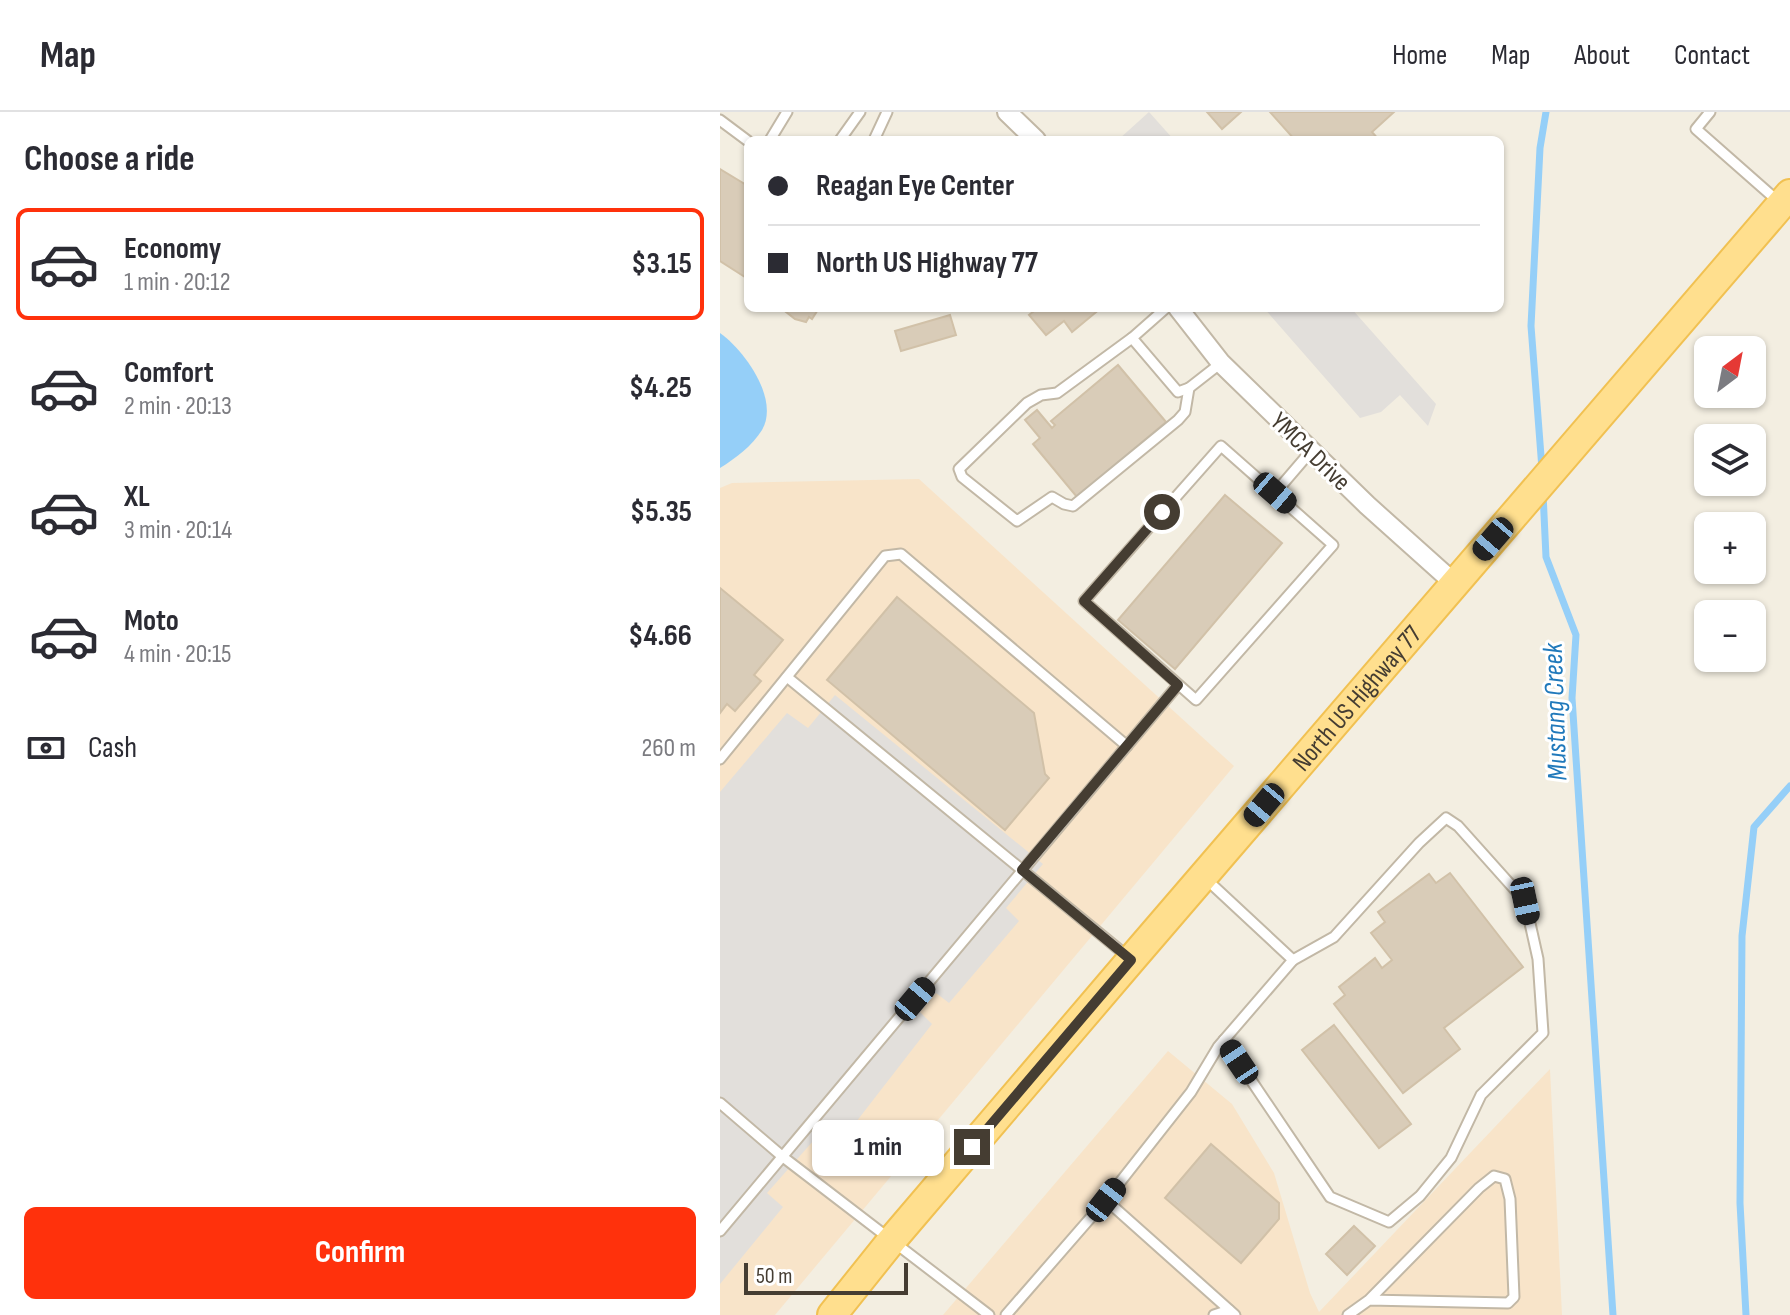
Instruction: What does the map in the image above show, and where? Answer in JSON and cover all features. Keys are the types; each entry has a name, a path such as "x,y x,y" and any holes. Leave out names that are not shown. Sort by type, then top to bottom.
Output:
{"main road":[{"name":"North US Highway 77","path":"832,1315 892,1240 1131,960 1786,199"}],"street":[{"path":"1007,112 1032,136"},
{"name":"YMCA Drive","path":"1181,312 1221,363 1454,583"}],"lane":[{"path":"772,136 787,112"},
{"path":"843,136 860,112"},
{"path":"876,136 887,112"},
{"path":"1710,112 1696,129 1786,199"},
{"path":"720,120 744,138"},
{"path":"1161,312 1132,338 1057,393 1041,395 1027,403 959,469 962,477 1017,521 1052,497 1073,506 1178,420 1185,412 1189,388"},
{"path":"1132,338 1178,392 1189,388 1221,363"},
{"path":"1221,446 1333,545 1196,700 1178,685 1084,601 1221,446"},
{"path":"1275,493 1311,451"},
{"path":"720,759 885,556 901,554 1127,746"},
{"path":"787,677 1131,960"},
{"path":"720,1231 1178,685"},
{"path":"1006,1315 1106,1200 1191,1092 1224,1040 1293,960 1334,937 1419,843 1446,818 1458,826 1525,901 1538,959 1543,1033 1481,1095 1451,1158 1420,1196 1389,1222 1330,1197 1224,1040"},
{"path":"1203,876 1293,960"},
{"path":"720,1103 783,1157 989,1315"},
{"path":"1348,1315 1369,1300 1479,1188 1494,1176 1505,1179 1510,1199 1514,1297 1508,1303 1369,1300"},
{"path":"1106,1200 1232,1312"},
{"path":"1214,1315 1232,1312"}],"shaded area":[{"path":"1149,112 1170,136 1122,136"},
{"path":"1267,312 1355,312 1436,404 1428,426 1400,395 1381,412 1360,418"},
{"path":"919,479 1234,766 775,1315 720,1315 720,488 732,483"},
{"path":"835,695 1043,864 1006,908 1019,921 949,1003 936,993 920,1012 932,1024 839,1144 822,1131 767,1193 783,1207 720,1284 720,792 787,713 808,728"},
{"path":"1168,1051 1232,1104 1274,1173 1310,1293 1319,1312 1550,1069 1562,1315 943,1315"}],"water":[{"path":"720,333 739,351 757,376 766,404 766,418 758,436 720,468"}],"building":[{"path":"1207,112 1241,112 1222,129"},
{"path":"1270,112 1394,112 1372,132 1376,136 1291,136"},
{"path":"720,169 744,184 744,276 720,261"},
{"path":"786,312 816,312 806,322"},
{"path":"1033,312 1096,312 1072,332 1064,321 1046,335 1029,315"},
{"path":"950,315 956,335 901,351 895,331"},
{"path":"1118,365 1166,422 1077,497 1033,444 1040,438 1025,420 1037,410 1052,428 1055,425 1051,421"},
{"path":"1225,495 1282,543 1175,669 1118,620"},
{"path":"720,588 783,640 754,675 761,681 735,711 727,704 720,713"},
{"path":"897,597 1034,713 1045,774 1049,778 1005,830 827,680"},
{"path":"1450,873 1523,967 1444,1028 1460,1049 1403,1093 1334,1004 1345,995 1339,987 1375,958 1382,968 1392,960 1371,933 1385,922 1378,912 1429,874 1436,883"},
{"path":"1334,1025 1411,1124 1379,1148 1302,1050"},
{"path":"1211,1144 1279,1203 1279,1219 1241,1263 1165,1198"},
{"path":"1354,1226 1375,1246 1347,1275 1326,1254"}],"waterway":[{"name":"Mustang Creek","path":"1542,469 1531,326 1540,148 1546,112"},
{"name":"Mustang Creek","path":"1543,493 1546,557 1576,635 1572,698 1613,1315"},
{"path":"1746,1315 1740,1203 1742,936 1754,827 1790,786"}],"route":[{"path":"972,1147 1131,960 1022,870 1178,685 1084,601 1162,512"}]}
